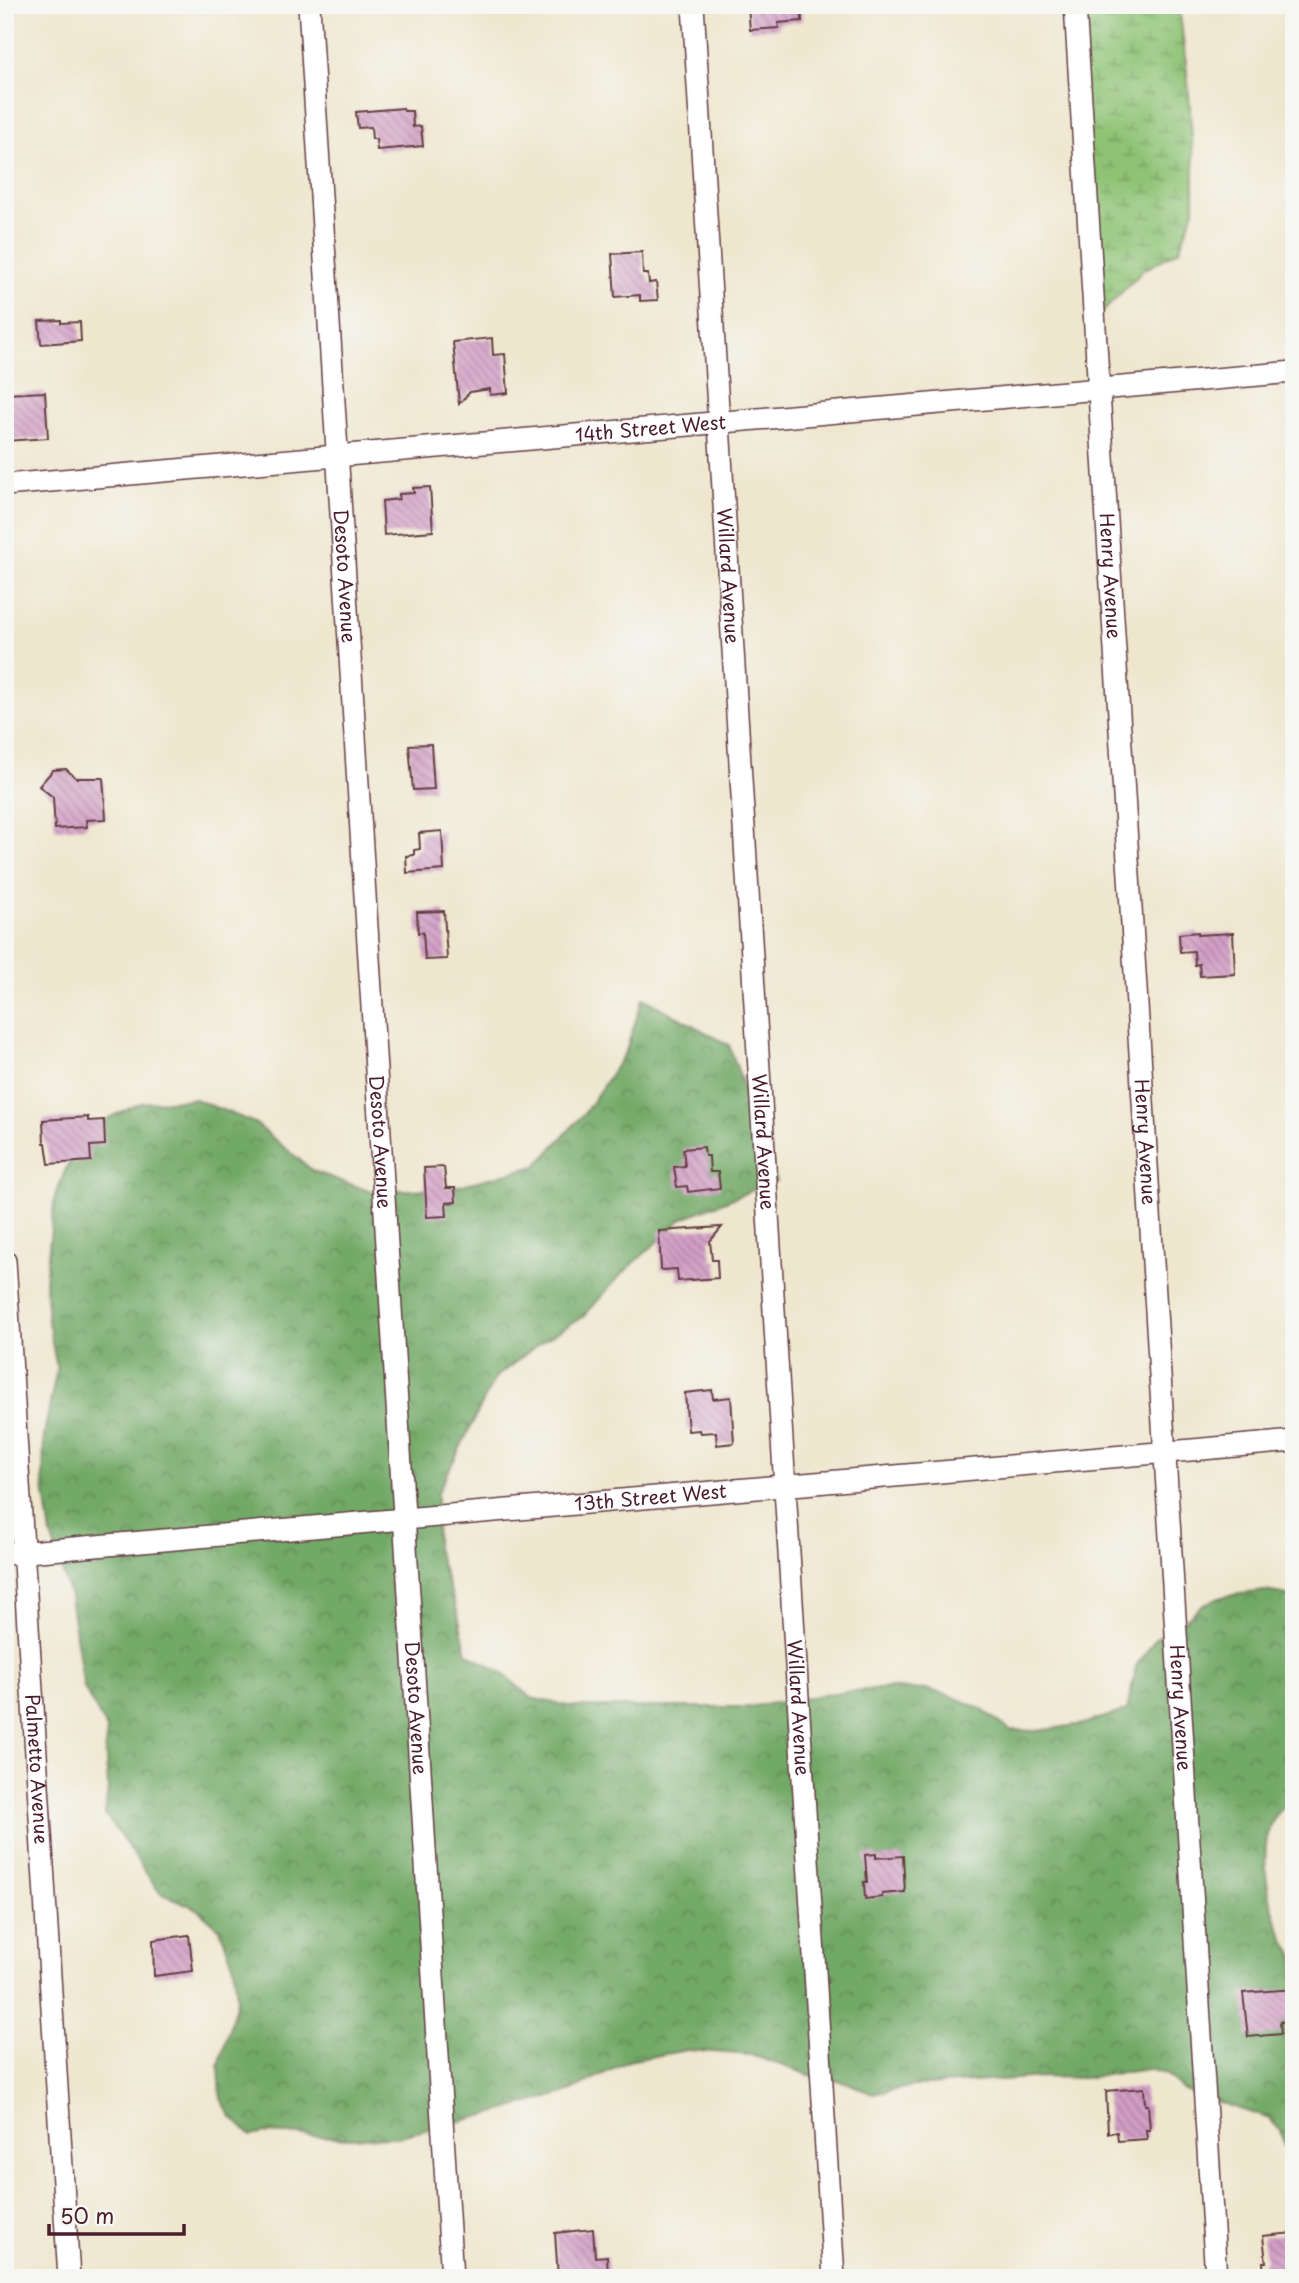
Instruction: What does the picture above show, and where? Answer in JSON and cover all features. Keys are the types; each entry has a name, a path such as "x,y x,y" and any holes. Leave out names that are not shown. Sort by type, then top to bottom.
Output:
{"street":[{"name":"Desoto Avenue","path":"309,5 452,2278"},
{"name":"Willard Avenue","path":"693,5 834,2278"},
{"name":"Henry Avenue","path":"1075,5 1216,2278"},
{"name":"14th Street West","path":"5,485 1294,372"},
{"name":"Palmetto Avenue","path":"5,1261 14,1553 69,2278"},
{"name":"13th Street West","path":"14,1553 1294,1441"}],"green space":[{"path":"1075,5 1179,5 1194,167 1194,210 1179,250 1142,271 1093,322"},
{"path":"643,998 729,1045 776,1181 683,1218 620,1276 584,1316 541,1342 495,1378 437,1494 436,1548 457,1611 467,1653 500,1671 531,1698 573,1707 748,1707 842,1692 891,1688 928,1690 949,1695 981,1709 1010,1730 1037,1731 1083,1724 1127,1710 1136,1667 1156,1638 1185,1620 1203,1604 1225,1596 1265,1591 1294,1596 1294,1803 1281,1809 1269,1830 1266,1867 1272,1906 1278,1925 1294,1956 1294,2178 1280,2130 1270,2119 1183,2090 1166,2074 1148,2069 1084,2078 1043,2077 914,2086 873,2094 846,2082 810,2075 751,2055 687,2050 628,2061 568,2092 396,2137 352,2138 266,2133 251,2136 232,2117 221,2099 219,2065 237,2001 234,1967 220,1929 196,1908 160,1893 105,1814 108,1788 105,1747 107,1730 84,1688 70,1596 51,1535 43,1480 44,1435 57,1368 48,1322 45,1281 55,1196 66,1169 82,1144 110,1117 141,1103 195,1099 255,1123 313,1171 369,1191 447,1189 536,1166 584,1114 626,1051"}],"building":[{"path":"748,5 801,5 802,21 778,23 779,28 750,30"},
{"path":"403,108 404,111 412,111 413,127 421,126 423,146 377,150 371,127 358,128 356,112"},
{"path":"642,252 643,274 648,274 649,283 656,282 658,300 640,301 640,295 615,297 612,254"},
{"path":"61,320 61,323 80,322 81,341 41,344 39,321"},
{"path":"492,338 493,355 505,354 508,393 490,395 490,389 470,392 459,404 453,342"},
{"path":"45,392 48,438 5,441 5,394"},
{"path":"430,487 433,531 384,535 382,501 399,499 399,494 414,493 413,488"},
{"path":"431,744 434,789 413,790 409,745"},
{"path":"66,769 76,778 103,778 106,819 86,820 87,827 55,829 53,797 39,786 53,770"},
{"path":"442,831 444,870 407,873 406,856 414,855 414,850 420,849 419,833"},
{"path":"444,911 447,959 425,960 423,932 418,933 417,912"},
{"path":"1198,932 1198,935 1233,933 1235,974 1200,976 1199,964 1195,965 1194,951 1180,952 1179,934"},
{"path":"88,1117 88,1121 104,1120 105,1145 90,1146 91,1161 49,1164 44,1143 43,1120"},
{"path":"704,1147 705,1156 709,1156 710,1172 718,1172 720,1188 688,1192 687,1186 677,1187 674,1167 685,1166 683,1149"},
{"path":"444,1167 446,1188 455,1188 456,1202 446,1203 447,1216 427,1217 424,1168"},
{"path":"722,1227 710,1241 712,1260 717,1260 718,1278 678,1281 677,1269 661,1270 659,1231"},
{"path":"712,1390 713,1399 731,1397 734,1443 717,1445 716,1432 688,1431 685,1393"},
{"path":"876,1854 876,1858 903,1856 905,1892 865,1899 865,1855"},
{"path":"189,1935 193,1971 154,1976 153,1940"},
{"path":"1294,1989 1294,2021 1280,2022 1281,2034 1248,2037 1243,1993"},
{"path":"1144,2088 1150,2130 1146,2130 1147,2139 1118,2141 1117,2132 1108,2133 1106,2091"},
{"path":"593,2229 595,2257 607,2256 608,2277 558,2278 555,2233"},
{"path":"1294,2233 1294,2278 1264,2278 1263,2262 1266,2262 1263,2236"}]}
